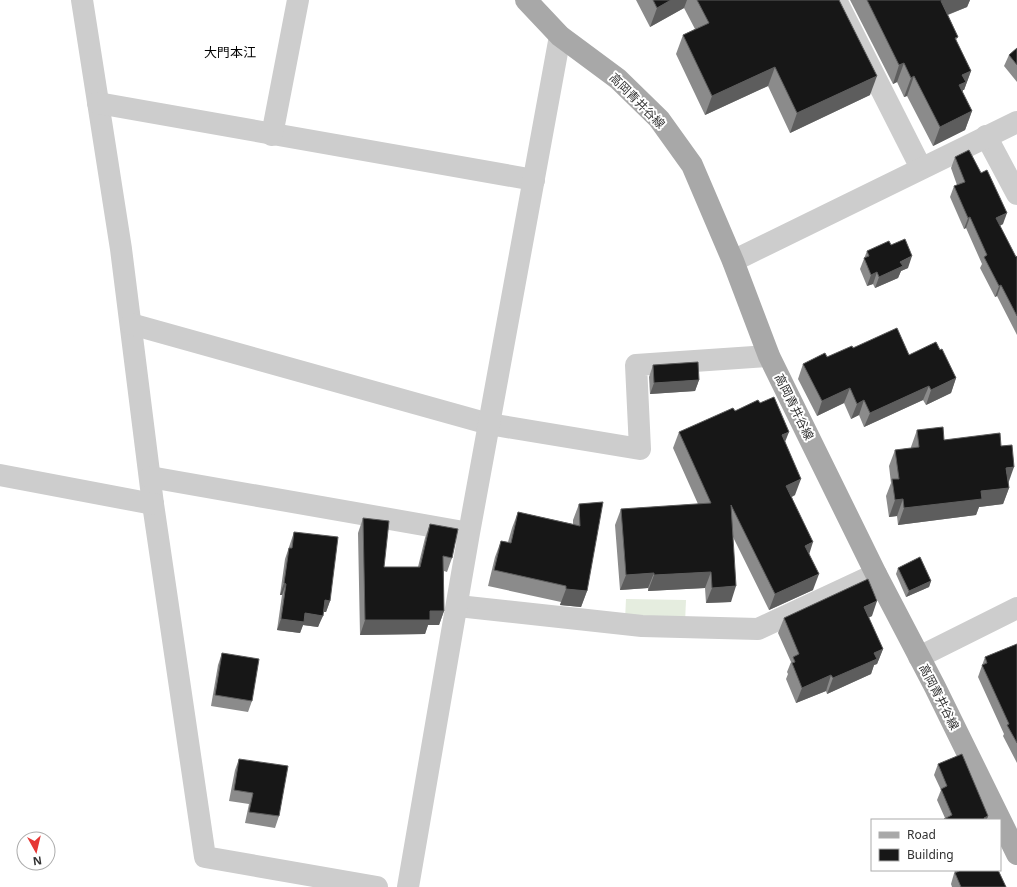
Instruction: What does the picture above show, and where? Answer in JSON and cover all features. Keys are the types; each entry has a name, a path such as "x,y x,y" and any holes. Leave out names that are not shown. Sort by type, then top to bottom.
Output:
{"main road":[{"name":"高岡青井谷線","path":"526,0 560,36 618,79 658,119 692,165 733,260 769,356 876,574 935,687 1000,819"},
{"name":"高岡青井谷線","path":"1001,821 1017,854"}],"street":[{"path":"82,0 121,249 153,504 204,857 377,887"},
{"path":"272,135 298,0"},
{"path":"836,0 921,168"},
{"path":"408,887 458,606 469,533 560,36"},
{"path":"98,104 534,180"},
{"path":"733,260 1017,122"},
{"path":"986,136 1017,194"},
{"path":"131,324 489,424 640,450 636,365 769,356"},
{"path":"0,475 153,504"},
{"path":"150,477 469,533"},
{"path":"458,606 642,626 758,629 876,574"},
{"path":"919,657 1017,608"}],"shaded area":[{"path":"626,599 686,600 685,623 625,620"}],"building":[{"path":"653,0 671,0 657,8"},
{"path":"697,0 839,0 877,76 797,113 775,67 712,96 683,35 709,23"},
{"path":"867,0 943,0 941,1 958,37 955,38 971,71 962,75 966,82 959,85 972,111 940,127 914,76 911,78 904,63 899,65"},
{"path":"1017,48 1017,65 1009,55"},
{"path":"969,150 981,173 987,170 1007,213 996,218 1016,257 1017,256 1017,316 984,257 987,255 954,186 965,182 955,157"},
{"path":"905,239 912,256 900,262 903,266 879,277 877,272 871,275 864,258 869,256 867,251 889,241 891,245"},
{"path":"897,328 909,355 936,342 940,350 942,349 956,378 931,390 929,386 870,413 864,400 857,404 850,388 822,401 803,364 825,353 827,357 852,346 853,348"},
{"path":"698,362 699,380 654,383 653,365"},
{"path":"774,397 789,432 782,435 801,479 786,486 813,542 805,546 819,574 775,594 731,505 736,586 712,588 711,572 626,575 621,509 711,503 679,432 733,408 735,411 758,400 760,403"},
{"path":"943,427 944,440 1000,433 1001,446 1012,445 1014,467 1006,468 1009,488 981,491 982,499 904,508 903,499 895,500 892,479 899,479 895,450 919,447 917,430"},
{"path":"603,502 587,591 566,589 566,586 494,570 501,541 511,543 518,512 580,526 579,504"},
{"path":"363,518 389,521 384,567 420,567 430,524 458,529 452,558 443,556 444,611 430,611 430,620 365,620"},
{"path":"294,532 338,537 330,601 325,600 323,616 305,613 304,622 281,619 289,548 292,548"},
{"path":"920,557 931,581 909,591 898,568"},
{"path":"868,579 877,601 864,607 883,649 874,653 877,659 833,678 831,675 802,688 792,663 795,662 793,657 799,654 784,618"},
{"path":"1017,644 1017,743 1007,725 1009,724 982,665 987,663 985,657"},
{"path":"222,653 259,659 252,701 215,695"},
{"path":"962,754 988,816 984,819 944,819 952,815 941,789 947,786 938,764"},
{"path":"239,759 288,766 279,816 249,812 253,793 234,790"},
{"path":"959,871 998,871 1006,887 961,887 955,873"}],"district":[{"name":"大門本江","path":"230,52"}]}
